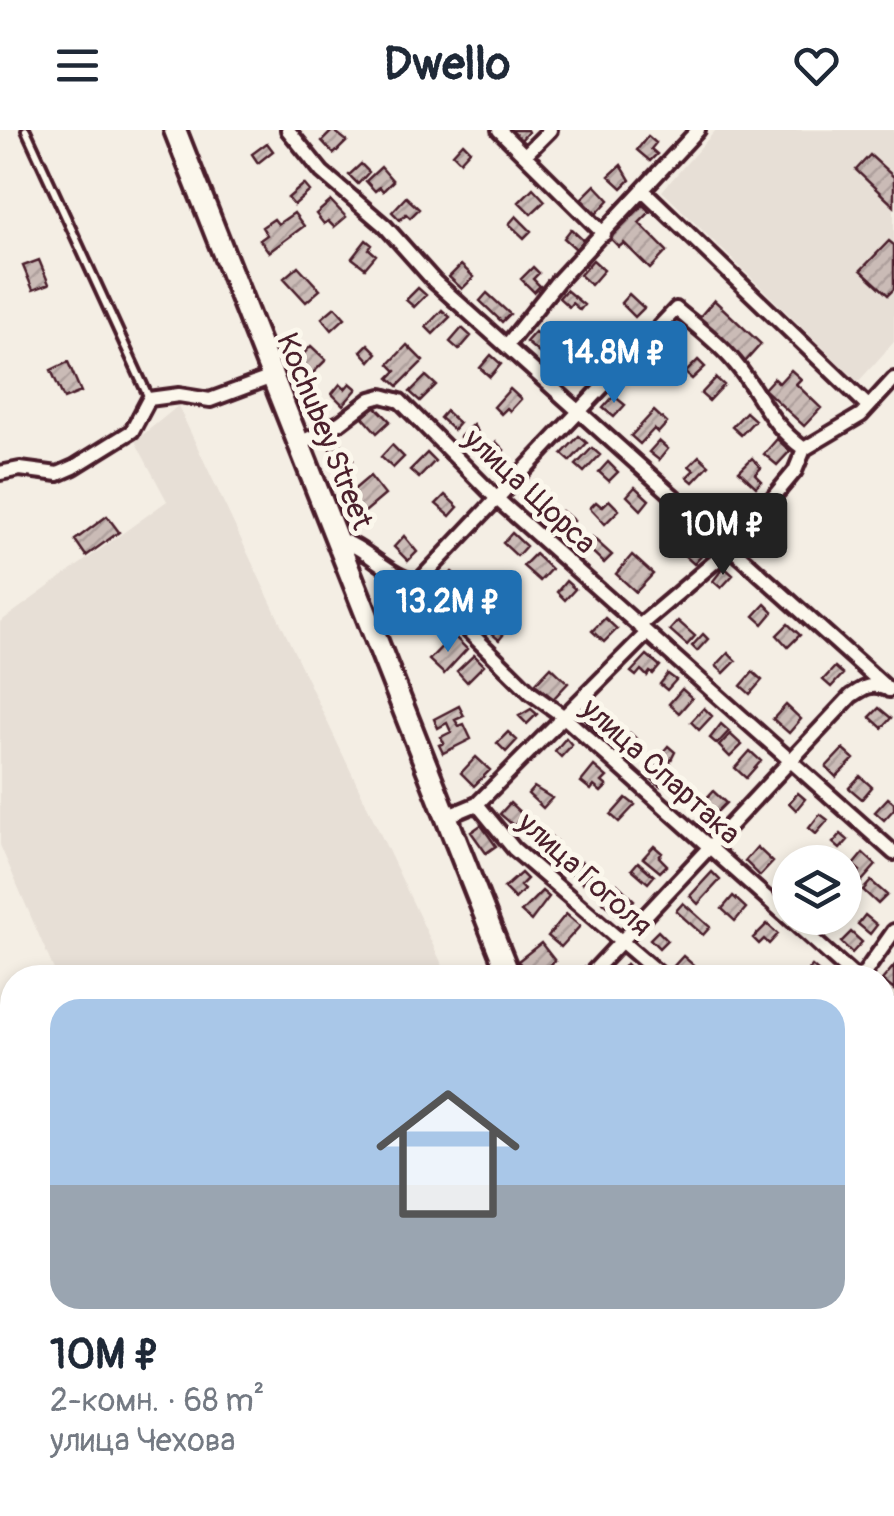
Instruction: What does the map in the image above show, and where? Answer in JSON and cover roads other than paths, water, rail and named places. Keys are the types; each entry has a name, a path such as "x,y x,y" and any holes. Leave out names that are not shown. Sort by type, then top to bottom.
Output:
{"main road":[{"name":"Kochubey Street","path":"175,130 505,965"}],"street":[{"path":"288,130 322,172 385,226 435,282 892,691"},
{"path":"499,130 604,234"},
{"path":"526,155 550,130"},
{"path":"507,345 557,282 698,130"},
{"path":"643,190 868,406"},
{"path":"372,631 676,309 737,364 761,405 789,438 804,449"},
{"path":"0,473 20,469 58,474 132,432 150,399 179,395 210,400 272,377"},
{"path":"446,818 477,804 643,629 731,548 795,472 804,449 850,422 894,378"},
{"name":"улица Щорса","path":"298,444 341,422 371,399 392,397 410,410 497,499 894,853"},
{"name":"улица Спартака","path":"335,538 352,542 396,576 420,583 531,693 563,716 844,965"},
{"path":"599,965 851,696 864,687 877,685 892,691"},
{"name":"улица Гоголя","path":"477,804 514,849 650,965"},
{"path":"869,965 894,931"}],"lane":[{"path":"26,130 150,399"}]}
